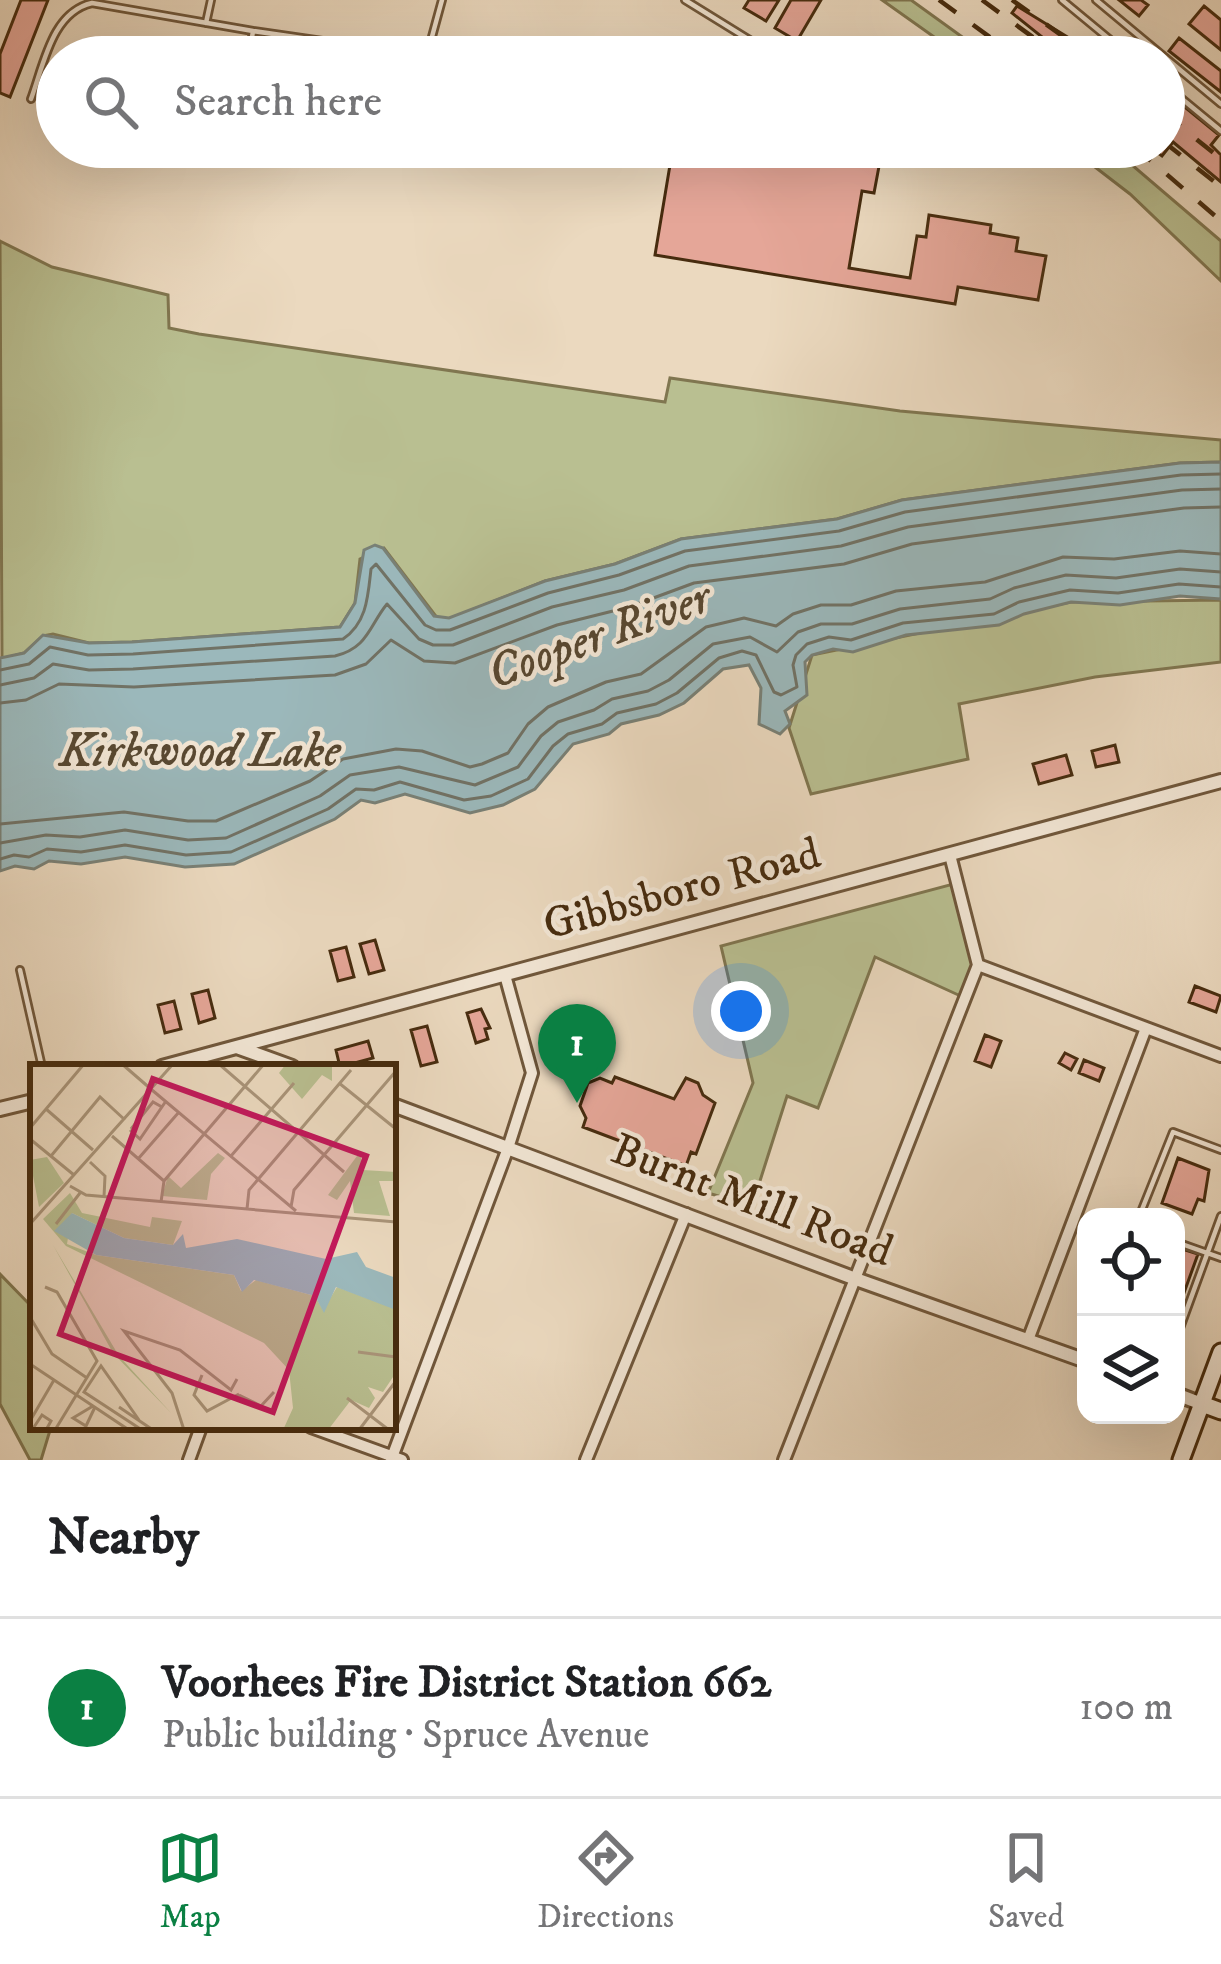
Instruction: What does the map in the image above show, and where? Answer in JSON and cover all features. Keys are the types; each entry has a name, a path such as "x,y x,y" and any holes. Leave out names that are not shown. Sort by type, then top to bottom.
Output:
{"main road":[{"path":"1181,1460 1221,1352"},
{"path":"1202,1404 1221,1411"}],"street":[{"name":"Gibbsboro Road","path":"173,1064 1221,781"},
{"path":"784,1460 978,965 950,855"},
{"path":"978,965 1221,1056"},
{"path":"318,1430 395,1459 532,1072 505,975"},
{"path":"1028,1340 1146,1028"},
{"path":"237,1047 282,1064"},
{"path":"0,1109 30,1102"},
{"name":"Burnt Mill Road","path":"396,1106 1077,1358"},
{"path":"586,1460 686,1214"},
{"path":"1185,1397 1202,1404"},
{"path":"188,1460 200,1430"}],"lane":[{"path":"206,23 212,0"},
{"path":"434,36 442,0"},
{"path":"685,0 742,36"},
{"path":"1062,0 1106,36"},
{"path":"1096,0 1139,36"},
{"path":"55,36 74,7 92,3 288,36"},
{"path":"252,36 253,31"},
{"path":"1185,74 1221,104"},
{"path":"31,99 36,86"},
{"path":"1185,101 1221,131"},
{"path":"20,970 41,1064"},
{"path":"1143,1208 1173,1132 1221,1150"},
{"path":"1183,1316 1221,1216"},
{"path":"1185,1245 1221,1258"},
{"path":"1191,1273 1199,1276"},
{"path":"1185,1299 1191,1300"}],"green space":[{"path":"882,0 911,0 961,36 933,36"},
{"path":"1096,168 1136,168 1221,241 1221,281"},
{"path":"0,241 52,267 168,295 169,328 199,334 665,402 670,378 900,411 1221,440 1221,462 1180,463 902,500 837,519 681,539 615,564 545,581 449,619 438,619 384,548 360,559 355,603 340,627 132,642 89,643 53,634 43,636 24,653 2,659"},
{"path":"1221,600 1221,662 1095,677 959,704 968,759 811,794 789,728 812,655 1071,602"},
{"path":"957,883 976,957 965,998 875,957 818,1108 787,1096 752,1206 708,1193 753,1083 721,946"},
{"path":"0,1274 30,1305 30,1430 50,1430 41,1460 30,1460 0,1404"}],"water":[{"name":"Kirkwood Lake","path":"1221,462 1221,599 1180,596 1120,605 1071,602 999,625 906,635 853,652 833,649 812,655 805,662 807,695 785,711 790,724 780,734 759,724 761,688 749,665 723,669 684,703 573,744 535,789 503,805 470,813 405,794 375,803 361,800 335,819 234,864 185,867 125,857 81,864 49,861 34,869 15,866 0,871 0,658 24,653 43,635 89,643 132,642 340,627 355,603 364,550 375,545 383,548 434,616 449,618 545,581 615,564 681,539 837,519 902,500 1180,463"}],"building":[{"path":"21,0 48,0 10,97 0,93 0,54"},
{"path":"749,0 779,0 766,21 744,8"},
{"path":"791,0 821,0 800,36 775,28"},
{"path":"1119,0 1141,0 1148,5 1139,16"},
{"path":"1017,6 1066,36 1041,36 1012,13"},
{"path":"1204,6 1221,20 1221,50 1189,24"},
{"path":"1185,43 1221,71 1221,92 1185,64"},
{"path":"1185,107 1219,135 1211,145 1221,155 1221,182 1185,152"},
{"path":"670,168 879,168 874,193 862,191 849,268 910,278 917,236 926,237 929,215 991,225 990,233 1018,238 1016,251 1046,256 1038,300 958,287 955,304 655,255"},
{"path":"1115,745 1119,762 1096,767 1092,751"},
{"path":"1066,755 1072,775 1039,784 1033,764"},
{"path":"375,940 384,970 369,974 360,944"},
{"path":"346,947 354,977 338,981 330,951"},
{"path":"1195,986 1221,996 1216,1012 1189,1002"},
{"path":"208,990 215,1018 199,1023 192,994"},
{"path":"174,1001 181,1029 165,1033 158,1005"},
{"path":"481,1009 490,1028 485,1029 488,1039 476,1043 467,1013"},
{"path":"427,1026 437,1062 421,1066 411,1030"},
{"path":"985,1035 1001,1041 991,1067 975,1061"},
{"path":"368,1041 373,1058 339,1064 336,1050"},
{"path":"1065,1053 1077,1059 1071,1070 1059,1063"},
{"path":"1084,1060 1104,1068 1099,1081 1079,1073"},
{"path":"615,1077 674,1099 686,1078 698,1083 703,1095 715,1103 696,1154 691,1152 686,1166 583,1127 586,1118 580,1106 588,1083 600,1078 612,1083"},
{"path":"1178,1158 1209,1170 1204,1201 1198,1199 1192,1214 1162,1203"},
{"path":"1185,1250 1198,1254 1185,1290"}],"railway":[{"path":"939,0 988,36"},
{"path":"982,0 1031,36"},
{"path":"1012,0 1063,36"},
{"path":"1185,130 1221,159"},
{"path":"1185,159 1221,187"},
{"path":"1159,168 1221,221"}],"place":[{"name":"Voorhees Fire District Station 662","path":"577,1103"}],"water label":[{"name":"Cooper River","path":"599,636"}]}
